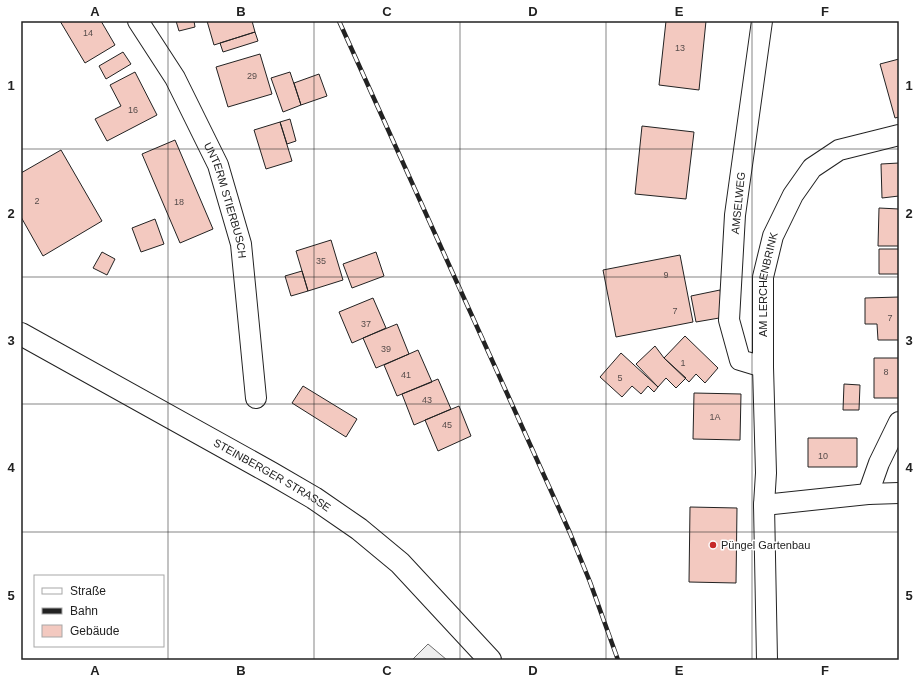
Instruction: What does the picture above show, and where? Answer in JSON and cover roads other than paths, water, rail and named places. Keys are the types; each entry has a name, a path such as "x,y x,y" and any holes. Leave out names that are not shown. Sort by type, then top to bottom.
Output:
{"street":[{"name":"UNTERM STIERBUSCH","path":"138,21 175,78 218,165 241,244 256,398"},
{"name":"AMSELWEG","path":"762,21 735,215 729,320 740,360 763,367"},
{"name":"AM LERCHENBRINK","path":"767,660 764,505 766,473 763,367 764,277 773,236 793,195 812,168 839,150 899,135"},
{"name":"STEINBERGER STRASSE","path":"21,334 290,484 314,498 360,529 400,564 490,660"},
{"path":"868,494 879,463 899,422"},
{"path":"764,505 868,494 899,493"}],"railway":[{"path":"339,21 570,533 590,582 618,660"}],"place":[{"name":"Püngel Gartenbau","path":"713,545"}]}
